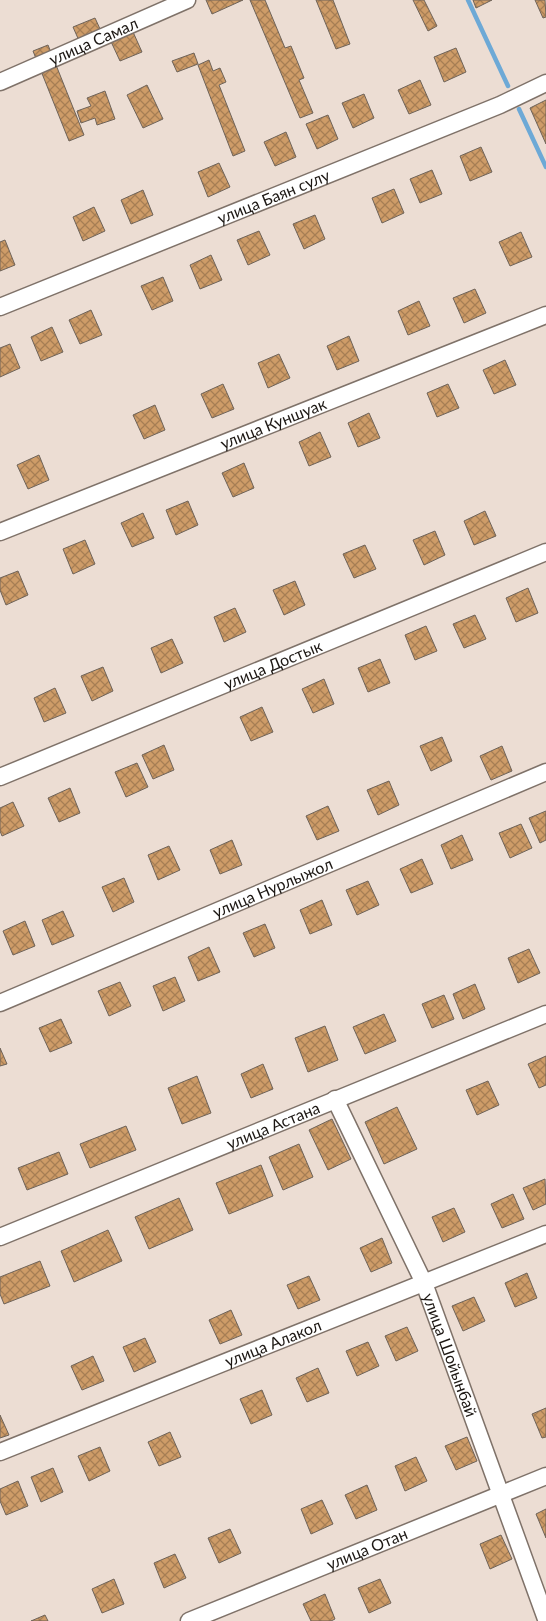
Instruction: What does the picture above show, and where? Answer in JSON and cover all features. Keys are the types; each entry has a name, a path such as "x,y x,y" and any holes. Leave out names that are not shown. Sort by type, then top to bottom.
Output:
{"street":[{"name":"улица Самал","path":"0,82 187,0"},
{"name":"улица Баян сулу","path":"0,307 500,105 546,83"},
{"name":"улица Куншуак","path":"0,532 546,315"},
{"name":"улица Достык","path":"0,777 546,552"},
{"name":"улица Нурлыжол","path":"0,1003 546,772"},
{"name":"улица Астана","path":"0,1237 546,1014"},
{"name":"улица Шойынбай","path":"335,1099 424,1283 546,1619"},
{"name":"улица Алакол","path":"0,1452 546,1234"},
{"name":"улица Отан","path":"189,1621 546,1476"}],"building":[{"path":"206,0 243,0 212,14"},
{"path":"250,0 265,0 285,48 291,46 304,78 299,80 313,113 300,118"},
{"path":"316,0 333,0 350,44 336,49"},
{"path":"413,0 424,0 437,26 428,31"},
{"path":"473,0 492,0 476,8"},
{"path":"535,0 545,0 546,17 543,18"},
{"path":"95,18 106,42 84,52 73,27"},
{"path":"129,23 142,52 120,61 107,33"},
{"path":"48,45 84,135 69,141 33,51"},
{"path":"456,48 466,72 444,82 434,57"},
{"path":"194,53 198,64 177,72 172,61"},
{"path":"209,60 213,71 220,68 226,82 219,85 245,151 233,156 198,65"},
{"path":"420,80 431,105 409,114 398,90"},
{"path":"147,85 163,119 143,128 127,95"},
{"path":"105,91 115,119 97,125 95,118 81,123 77,111 91,106 87,98"},
{"path":"364,94 374,118 353,128 342,103"},
{"path":"546,100 546,144 530,108"},
{"path":"328,115 338,139 317,149 306,124"},
{"path":"286,132 296,157 275,166 264,142"},
{"path":"481,147 492,172 470,181 460,156"},
{"path":"219,163 230,187 208,197 198,172"},
{"path":"432,170 442,194 420,203 410,179"},
{"path":"394,189 404,213 382,223 372,198"},
{"path":"143,190 153,215 131,224 121,200"},
{"path":"94,207 105,231 83,241 73,217"},
{"path":"315,215 325,239 304,249 293,224"},
{"path":"259,231 270,255 248,265 237,240"},
{"path":"521,232 532,257 510,266 499,242"},
{"path":"5,240 15,265 0,271 0,242"},
{"path":"211,255 222,280 200,289 190,265"},
{"path":"163,277 173,301 152,310 141,286"},
{"path":"475,289 486,313 464,323 453,298"},
{"path":"419,301 430,326 408,335 398,311"},
{"path":"91,310 102,335 80,344 69,320"},
{"path":"52,327 63,352 41,361 31,337"},
{"path":"349,336 359,361 337,370 327,346"},
{"path":"10,344 20,368 0,377 0,348"},
{"path":"279,354 290,378 268,388 258,363"},
{"path":"505,360 516,385 494,394 483,370"},
{"path":"223,384 234,409 212,418 201,394"},
{"path":"448,384 459,408 437,417 427,393"},
{"path":"155,405 165,430 144,439 133,415"},
{"path":"369,413 380,438 358,447 348,423"},
{"path":"320,432 331,457 309,466 299,442"},
{"path":"39,455 49,480 28,489 17,465"},
{"path":"244,463 254,488 233,497 222,473"},
{"path":"188,501 198,525 176,535 166,510"},
{"path":"485,511 496,536 474,545 464,521"},
{"path":"143,513 154,538 132,547 121,523"},
{"path":"435,531 445,555 424,565 413,540"},
{"path":"85,540 95,564 73,574 63,549"},
{"path":"365,545 376,569 354,578 343,554"},
{"path":"18,571 28,595 6,605 0,590 0,578"},
{"path":"295,581 305,605 284,615 273,590"},
{"path":"528,588 538,613 516,622 506,598"},
{"path":"235,608 246,632 224,642 214,617"},
{"path":"475,615 486,639 464,648 453,624"},
{"path":"426,626 437,651 415,660 405,635"},
{"path":"172,639 183,663 161,673 151,648"},
{"path":"380,659 390,683 368,692 358,668"},
{"path":"103,667 113,691 92,701 81,676"},
{"path":"324,679 334,704 313,713 302,689"},
{"path":"55,688 66,713 44,722 34,698"},
{"path":"262,707 273,732 251,741 240,717"},
{"path":"442,737 452,761 431,771 420,746"},
{"path":"164,745 174,770 153,779 142,755"},
{"path":"502,746 512,771 491,780 480,756"},
{"path":"137,763 148,787 126,797 115,772"},
{"path":"389,781 399,805 378,815 367,790"},
{"path":"70,788 80,813 59,822 48,798"},
{"path":"13,802 24,826 2,836 0,831 0,808"},
{"path":"328,806 339,831 317,840 306,816"},
{"path":"546,811 546,840 540,843 529,818"},
{"path":"521,824 532,848 510,858 499,833"},
{"path":"462,835 473,860 451,869 441,845"},
{"path":"232,840 242,865 220,874 210,850"},
{"path":"169,846 180,870 158,880 148,855"},
{"path":"422,859 433,884 411,893 400,869"},
{"path":"124,878 134,902 113,912 102,887"},
{"path":"368,881 379,905 357,915 346,890"},
{"path":"322,900 332,925 310,934 300,910"},
{"path":"63,911 74,936 52,945 42,920"},
{"path":"25,921 35,946 13,955 3,931"},
{"path":"265,924 275,948 254,957 243,933"},
{"path":"209,947 220,972 198,981 188,957"},
{"path":"529,949 540,973 518,983 508,958"},
{"path":"175,977 185,1001 163,1011 153,986"},
{"path":"120,982 131,1006 109,1016 98,991"},
{"path":"475,984 485,1009 463,1019 453,994"},
{"path":"444,995 454,1019 432,1028 422,1004"},
{"path":"384,1014 396,1041 365,1054 353,1027"},
{"path":"61,1019 72,1043 50,1052 39,1028"},
{"path":"325,1026 338,1060 308,1072 295,1038"},
{"path":"0,1048 7,1064 0,1066"},
{"path":"546,1056 546,1085 539,1088 528,1064"},
{"path":"263,1064 273,1089 251,1098 241,1074"},
{"path":"197,1076 211,1113 182,1124 168,1088"},
{"path":"488,1081 499,1105 477,1115 466,1090"},
{"path":"397,1107 417,1149 384,1164 365,1122"},
{"path":"332,1119 351,1159 328,1170 309,1130"},
{"path":"126,1126 136,1150 90,1168 80,1144"},
{"path":"299,1144 313,1177 283,1190 269,1157"},
{"path":"59,1152 68,1174 27,1190 18,1168"},
{"path":"261,1165 273,1196 229,1214 216,1183"},
{"path":"545,1179 546,1204 533,1210 523,1188"},
{"path":"513,1194 524,1219 502,1228 491,1204"},
{"path":"179,1198 193,1230 149,1249 135,1217"},
{"path":"454,1208 465,1232 443,1242 432,1217"},
{"path":"108,1230 122,1261 74,1282 61,1251"},
{"path":"382,1238 392,1263 371,1272 360,1248"},
{"path":"40,1261 50,1286 4,1304 0,1294 0,1277"},
{"path":"527,1273 537,1298 515,1307 505,1283"},
{"path":"309,1276 320,1300 298,1309 287,1285"},
{"path":"474,1297 485,1321 463,1331 452,1306"},
{"path":"231,1310 242,1335 220,1344 209,1320"},
{"path":"407,1327 418,1351 396,1361 385,1336"},
{"path":"145,1338 156,1362 134,1372 123,1347"},
{"path":"368,1342 379,1366 357,1376 346,1351"},
{"path":"93,1356 104,1381 82,1390 71,1366"},
{"path":"318,1368 329,1393 307,1402 296,1378"},
{"path":"262,1390 272,1415 251,1424 240,1399"},
{"path":"546,1408 546,1437 542,1438 532,1414"},
{"path":"0,1415 9,1435 0,1438"},
{"path":"170,1432 181,1457 159,1466 148,1442"},
{"path":"467,1437 477,1461 456,1470 445,1446"},
{"path":"100,1447 110,1471 89,1481 78,1456"},
{"path":"416,1457 427,1481 405,1491 395,1466"},
{"path":"53,1468 63,1492 41,1502 31,1477"},
{"path":"18,1481 28,1506 6,1515 0,1501 0,1489"},
{"path":"367,1485 377,1510 356,1519 345,1495"},
{"path":"322,1500 333,1524 311,1534 301,1509"},
{"path":"546,1509 546,1538 536,1514"},
{"path":"230,1529 241,1553 219,1563 208,1538"},
{"path":"501,1535 512,1559 490,1569 480,1544"},
{"path":"175,1554 186,1578 164,1588 154,1563"},
{"path":"114,1579 124,1604 102,1613 92,1589"},
{"path":"380,1579 391,1603 369,1613 358,1588"},
{"path":"325,1594 335,1619 331,1621 311,1621 303,1604"},
{"path":"45,1615 48,1621 31,1621"}],"waterway":[{"path":"468,0 508,86"},
{"path":"519,109 546,167"}]}
